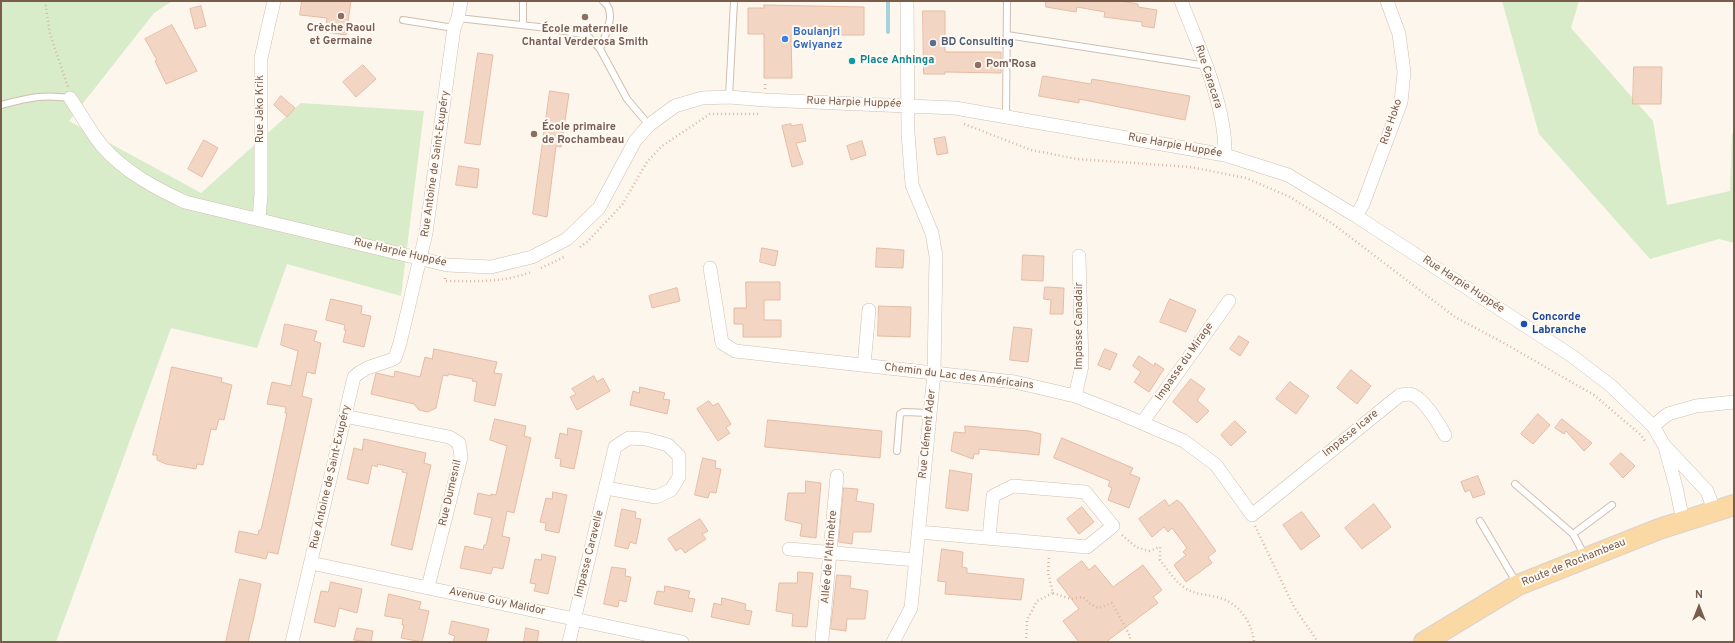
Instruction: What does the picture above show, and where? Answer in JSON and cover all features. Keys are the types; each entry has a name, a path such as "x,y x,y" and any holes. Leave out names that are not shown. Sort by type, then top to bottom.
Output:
{"main road":[{"name":"Route de Rochambeau","path":"1424,642 1518,585 1586,557 1714,510 1734,505"}],"street":[{"name":"Rue Jako Krik","path":"259,219 261,194 261,58 274,1"},
{"name":"Rue Antoine de Saint-Exupéry","path":"297,641 311,563 354,377 360,370 385,363 395,358 421,259 456,23 461,1"},
{"name":"Rue Clément Ader","path":"893,642 911,608 934,373 936,256 932,233 912,185 908,133 908,1"},
{"name":"Rue Caracara","path":"1181,1 1206,66 1225,134 1225,155"},
{"name":"Rue Hoko","path":"1356,216 1364,204 1401,102 1404,72 1400,34 1387,1"},
{"name":"Rue Harpie Huppée","path":"70,98 103,147 127,169 157,189 185,202 447,265 491,267 532,257 567,239 599,208 635,141 649,125 675,106 702,98 729,97 765,100 955,108 1225,155 1288,175 1356,216 1572,356 1610,385 1653,426 1664,446 1676,487 1683,522"},
{"name":"Impasse Canadair","path":"1075,396 1082,366 1079,256"},
{"name":"Chemin du Lac des Américains","path":"710,268 722,343 735,351 1015,382 1075,396 1184,442 1216,465 1252,515"},
{"name":"Impasse du Mirage","path":"1142,423 1229,301"},
{"path":"864,366 869,310"},
{"name":"Impasse Icare","path":"1252,515 1400,395 1411,394 1419,400 1438,421 1445,435"},
{"path":"1653,426 1668,414 1696,406 1734,402"},
{"name":"Rue Dumesnil","path":"344,416 449,437 459,444 461,457 428,588"},
{"name":"Impasse Caravelle","path":"569,642 615,447 629,438 646,439 668,446 679,456 679,477 671,490 656,497 606,488"},
{"name":"Rue Harpie Huppée","path":"1664,446 1707,491 1714,510"},
{"name":"Allée de l'Altimètre","path":"822,639 837,476"},
{"path":"919,532 1087,547 1112,526 1085,492 1013,486 993,496 989,538"},
{"path":"789,549 916,560"},
{"name":"Avenue Guy Malidor","path":"311,563 682,642"}],"lane":[{"path":"523,1 523,25"},
{"path":"600,49 610,17 610,9 603,1"},
{"path":"729,97 734,1"},
{"path":"1006,116 1007,1"},
{"path":"403,20 523,25 587,35 600,49 627,99 649,125"},
{"path":"1007,35 1206,66"},
{"path":"1,105 31,97 51,95 70,98"},
{"path":"897,451 900,414 903,412 930,413"},
{"path":"1516,484 1573,534 1586,557"},
{"path":"1573,534 1612,505"},
{"path":"1480,521 1518,585"}],"path":[{"path":"45,1 50,34 66,81 70,98"},
{"path":"575,249 587,242 622,205 647,162 662,146 673,138 710,114 765,114"},
{"path":"957,121 1030,150 1077,159 1190,166 1246,178 1290,197 1333,224 1455,317 1594,395 1641,435 1649,447"},
{"path":"447,265 445,281 492,282 515,278 552,264 569,253"},
{"path":"1252,515 1252,520 1294,607 1318,642"},
{"path":"1112,526 1136,546 1149,551 1160,546 1160,560 1178,582 1192,592 1221,598 1238,608 1252,629 1254,642"},
{"path":"1050,544 1048,573 1052,593"},
{"path":"1026,642 1026,620 1037,601 1052,593 1071,599 1083,598 1098,608 1112,603 1130,636 1130,642"}],"green space":[{"path":"1,1 172,1 154,13 69,121 201,193 301,103 424,111 401,296 287,264 257,348 171,328 56,642 1,642"},
{"path":"1502,1 1579,1 1571,28 1653,121 1667,205 1730,191 1732,134 1734,133 1734,243 1719,239 1650,259 1539,134"}],"building":[{"name":"Crèche Raoul et Germaine","path":"302,1 351,1 346,35 325,32 327,18 300,15"},
{"path":"1046,1 1121,1 1138,4 1138,7 1157,10 1154,28 1142,26 1142,22 1104,17 1105,12 1077,7 1076,12 1046,7"},
{"path":"764,5 864,7 864,35 791,35 792,78 764,78 764,34 748,34 748,8 764,8"},
{"path":"201,6 206,26 195,29 190,9"},
{"path":"923,11 945,11 945,52 1001,52 1001,73 945,72 945,74 924,74"},
{"path":"172,25 197,71 166,84 155,61 157,60 145,39"},
{"path":"478,53 493,55 480,145 465,143"},
{"path":"363,65 376,79 356,97 343,82"},
{"path":"1634,67 1662,67 1661,104 1633,104"},
{"path":"1043,76 1091,84 1092,79 1190,96 1185,120 1079,99 1079,103 1039,96"},
{"path":"550,91 569,94 561,147 556,146 547,217 533,214"},
{"path":"281,96 295,108 287,117 274,105"},
{"path":"791,124 791,126 802,124 806,141 796,143 803,164 792,167 782,126"},
{"path":"945,137 948,153 937,155 934,139"},
{"path":"204,140 218,148 202,177 188,169"},
{"path":"862,141 866,155 851,160 847,146"},
{"path":"459,166 479,169 477,188 456,185"},
{"path":"762,248 778,251 775,266 760,262"},
{"path":"877,248 904,250 903,268 876,267"},
{"path":"1023,255 1044,256 1043,281 1022,280"},
{"path":"746,282 780,282 780,300 764,300 764,320 781,320 781,337 743,337 743,324 734,324 734,308 746,308"},
{"path":"1045,287 1064,288 1063,314 1050,314 1051,300 1044,299"},
{"path":"677,288 680,301 652,308 649,296"},
{"path":"331,299 362,306 361,314 371,316 364,347 343,342 346,330 344,330 345,325 326,320"},
{"path":"1170,299 1196,310 1186,332 1160,322"},
{"path":"879,306 911,307 910,337 878,336"},
{"path":"285,324 317,331 314,341 321,343 315,374 307,372 302,396 312,399 278,554 268,552 266,559 235,552 239,531 258,535 259,530 261,530 273,478 287,413 285,413 286,407 267,404 272,382 291,386 298,351 281,345"},
{"path":"1014,327 1032,329 1028,362 1010,360"},
{"path":"1239,336 1249,342 1240,356 1230,349"},
{"path":"434,349 497,362 494,373 502,374 495,406 474,401 477,382 472,381 473,379 448,374 448,376 443,375 436,408 428,412 419,410 414,404 371,394 376,373 394,377 395,371 420,377 425,357 432,359"},
{"path":"1105,349 1117,354 1110,370 1098,365"},
{"path":"1139,356 1154,366 1155,363 1164,369 1149,392 1134,382 1141,372 1133,366"},
{"path":"172,367 222,378 221,382 232,385 224,420 219,419 216,430 211,429 203,465 197,464 196,469 166,464 157,460 157,455 153,455"},
{"path":"1351,370 1371,386 1357,404 1337,388"},
{"path":"594,376 597,382 603,378 610,391 577,410 570,397 576,394 572,389"},
{"path":"1191,379 1205,389 1197,400 1209,411 1197,423 1173,402"},
{"path":"1290,382 1309,396 1296,414 1276,399"},
{"path":"640,387 665,393 663,399 670,400 667,414 630,405 633,391 639,393"},
{"path":"709,401 713,406 718,403 731,424 726,428 730,433 718,441 697,409"},
{"path":"1538,414 1550,425 1533,444 1521,434"},
{"path":"495,419 526,426 524,436 531,438 514,513 507,511 502,536 510,538 503,569 493,567 491,574 460,568 465,546 483,550 484,545 486,545 492,518 474,514 478,493 491,496 491,494 496,495 507,446 490,440"},
{"path":"1562,419 1592,443 1584,451 1566,431 1564,434 1555,428"},
{"path":"768,420 882,431 880,458 765,447"},
{"path":"1235,421 1246,432 1231,446 1221,435"},
{"path":"965,426 1029,431 1041,434 1039,455 979,449 979,454 974,454 973,459 951,451 954,432 965,433"},
{"path":"568,428 582,431 574,469 560,466 561,459 555,458 560,433 567,435"},
{"path":"1062,438 1133,468 1130,474 1140,478 1129,508 1108,500 1112,488 1108,486 1110,481 1054,458"},
{"path":"364,439 426,453 424,463 431,465 412,550 391,545 407,473 402,472 403,470 378,464 377,467 372,465 368,484 347,479 354,448 362,450"},
{"path":"1621,453 1635,466 1623,478 1610,464"},
{"path":"703,458 716,461 715,468 721,469 716,493 710,492 708,498 695,495"},
{"path":"950,470 972,474 968,511 946,508"},
{"path":"1478,476 1485,494 1473,498 1470,490 1465,492 1461,482"},
{"path":"806,481 821,483 816,538 800,536 802,524 785,520 788,493 805,493"},
{"path":"844,488 858,489 856,501 874,504 871,532 853,532 852,544 839,542"},
{"path":"553,492 567,495 559,533 545,530 546,523 540,522 546,498 552,499"},
{"path":"1165,500 1169,506 1177,500 1182,504 1216,551 1208,557 1212,563 1186,582 1174,565 1186,555 1183,552 1187,548 1172,528 1168,532 1164,527 1152,537 1139,519"},
{"path":"1374,504 1391,527 1362,549 1345,528"},
{"path":"1082,507 1094,522 1079,534 1067,519"},
{"path":"622,509 636,512 635,518 641,519 636,544 630,542 628,549 615,546"},
{"path":"1302,512 1320,536 1301,550 1283,525"},
{"path":"700,519 708,531 702,534 706,539 685,553 681,548 676,551 668,539"},
{"path":"942,549 963,552 962,567 967,568 967,573 1024,579 1021,600 945,594 946,582 938,581"},
{"path":"542,554 556,557 548,594 534,591 536,584 530,583 535,559 541,560"},
{"path":"1082,561 1089,570 1095,565 1113,587 1143,565 1162,590 1153,597 1158,603 1106,642 1079,642 1063,621 1079,609 1057,580"},
{"path":"612,567 626,569 625,576 631,577 626,602 619,600 618,607 604,604"},
{"path":"798,572 813,573 807,627 792,626 793,614 776,611 779,583 797,583"},
{"path":"837,575 851,576 850,588 868,591 865,619 847,619 846,631 831,629"},
{"path":"240,579 261,584 254,617 248,642 226,642"},
{"path":"331,582 362,589 357,613 339,608 335,627 314,622 321,591 328,592"},
{"path":"665,586 690,591 688,598 695,599 692,612 654,604 657,591 664,592"},
{"path":"389,594 421,602 419,609 429,611 422,642 401,638 404,625 402,625 403,619 385,616"},
{"path":"722,598 746,604 745,610 752,611 749,625 711,617 714,603 721,605"},
{"path":"452,621 489,629 486,642 453,642 455,636 449,634"},
{"path":"357,628 373,631 371,642 354,640"},
{"path":"526,628 539,631 537,642 524,642"}],"waterway":[{"path":"888,1 888,32"}],"place":[{"name":"Crèche Raoul et Germaine","path":"341,16"},
{"name":"École maternelle Chantal Verderosa Smith","path":"585,17"},
{"name":"Boulanjri Gwiyanez","path":"785,39"},
{"name":"BD Consulting","path":"933,43"},
{"name":"Place Anhinga","path":"852,61"},
{"name":"Pom'Rosa","path":"978,65"},
{"name":"École primaire de Rochambeau","path":"534,134"},
{"name":"Concorde Labranche","path":"1524,324"}]}
